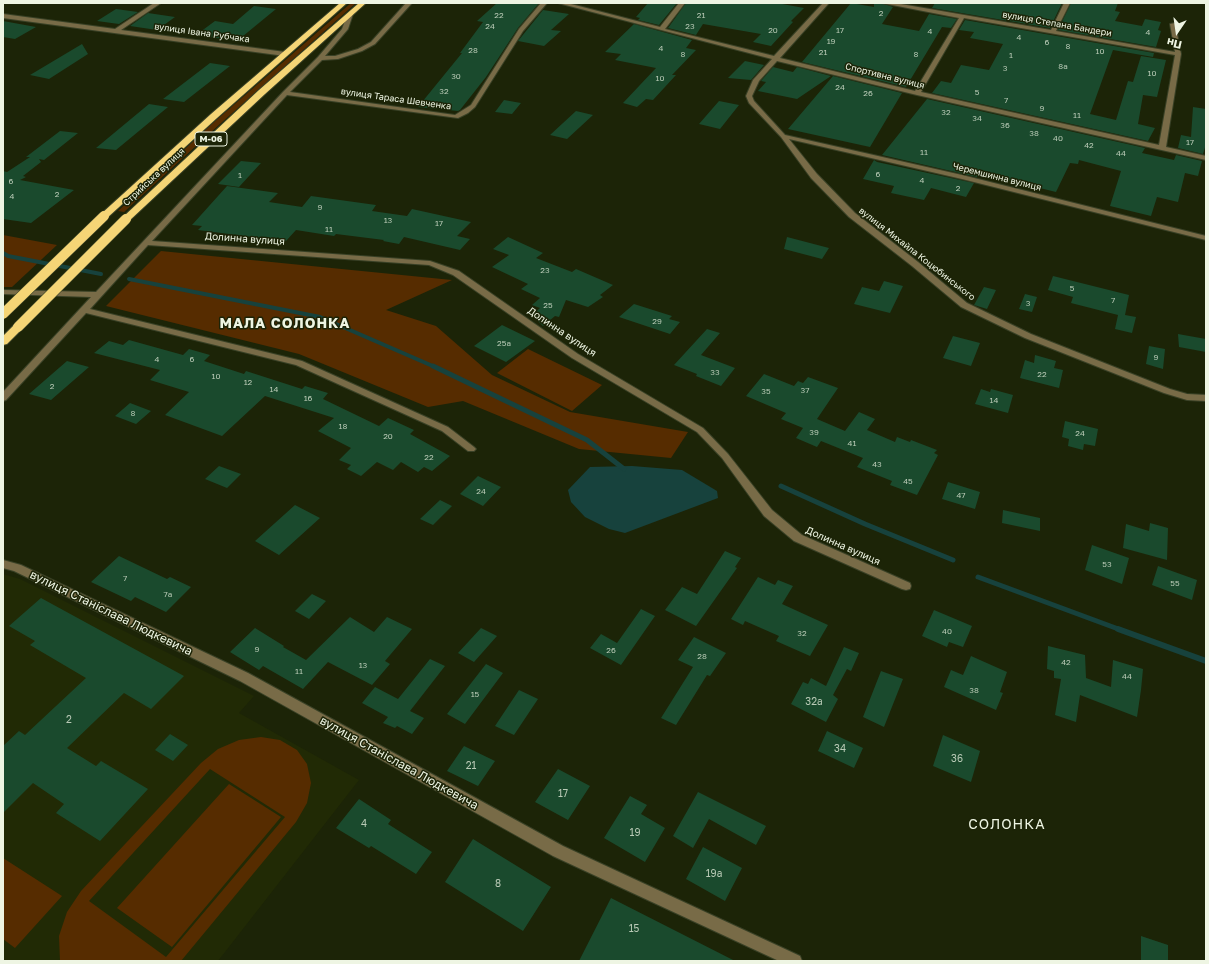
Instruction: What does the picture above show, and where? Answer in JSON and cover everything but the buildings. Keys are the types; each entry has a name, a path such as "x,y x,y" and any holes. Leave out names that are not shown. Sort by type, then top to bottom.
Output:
{"highway":[{"name":"Стрийська вулиця","path":"3,314 104,216 344,3"},
{"name":"Стрийська вулиця","path":"3,342 126,218 262,92 363,3"}],"street":[{"name":"вулиця Івана Рубчака","path":"117,30 158,3"},
{"path":"320,58 336,58 360,50 373,43 409,3"},
{"name":"вулиця Тараса Шевченка","path":"285,93 456,117 466,112 473,106 521,30 544,3"},
{"name":"Спортивна вулиця","path":"561,3 917,93 1206,158"},
{"path":"662,29 682,3"},
{"path":"776,58 826,3"},
{"name":"вулиця Степана Бандери","path":"885,3 1178,54"},
{"path":"1053,32 1067,3"},
{"path":"3,398 285,93 320,58 345,29 350,14"},
{"name":"вулиця Івана Рубчака","path":"3,16 117,30 285,54"},
{"path":"917,93 963,16"},
{"path":"1162,149 1178,54 1173,24"},
{"name":"вулиця Михайла Коцюбинського","path":"776,58 756,80 749,96 751,102 783,136 814,176 852,215 915,264 964,305 1028,336 1167,392 1187,397 1206,398"},
{"name":"Черемшинна вулиця","path":"783,136 962,177 1206,238"},
{"name":"Долинна вулиця","path":"146,243 430,263 456,273 575,356 700,430 725,456 768,513 798,538 906,586"},
{"path":"3,292 97,295"},
{"path":"84,310 299,363 445,429 471,449"},
{"name":"вулиця Станіслава Людкевича","path":"3,564 17,568 244,677 558,850 780,958 795,961"}],"shaded area":[{"path":"351,3 356,3 124,212 118,211 213,123"},
{"path":"3,235 57,245 12,287 3,287"},
{"path":"161,251 452,280 386,310 436,326 492,375 570,412 688,432 671,458 579,449 463,401 428,407 299,354 106,306"},
{"path":"528,349 602,385 572,411 497,373"},
{"path":"3,574 20,579 254,696 239,713 359,780 218,961 3,961"},
{"path":"261,737 280,740 297,750 307,764 311,783 307,803 296,822 181,961 60,961 59,936 67,912 81,891 201,763 218,749 239,740","holes":["210,769 285,817 166,957 89,901"]},
{"path":"229,784 281,817 172,947 117,908"},
{"path":"3,858 62,896 15,948 3,939"}],"water":[{"path":"632,466 682,470 717,491 718,498 625,533 609,529 585,517 571,502 568,490 590,467"}],"waterway":[{"path":"3,253 8,256 101,274"},
{"path":"129,279 320,317 435,367"},
{"path":"433,366 587,440 624,469"},
{"path":"781,486 865,524 953,560"},
{"path":"978,577 1121,630"},
{"path":"1118,629 1206,661"}],"district":[{"name":"МАЛА СОЛОНКА","path":"285,324"},
{"name":"СОЛОНКА","path":"1007,825"}]}
